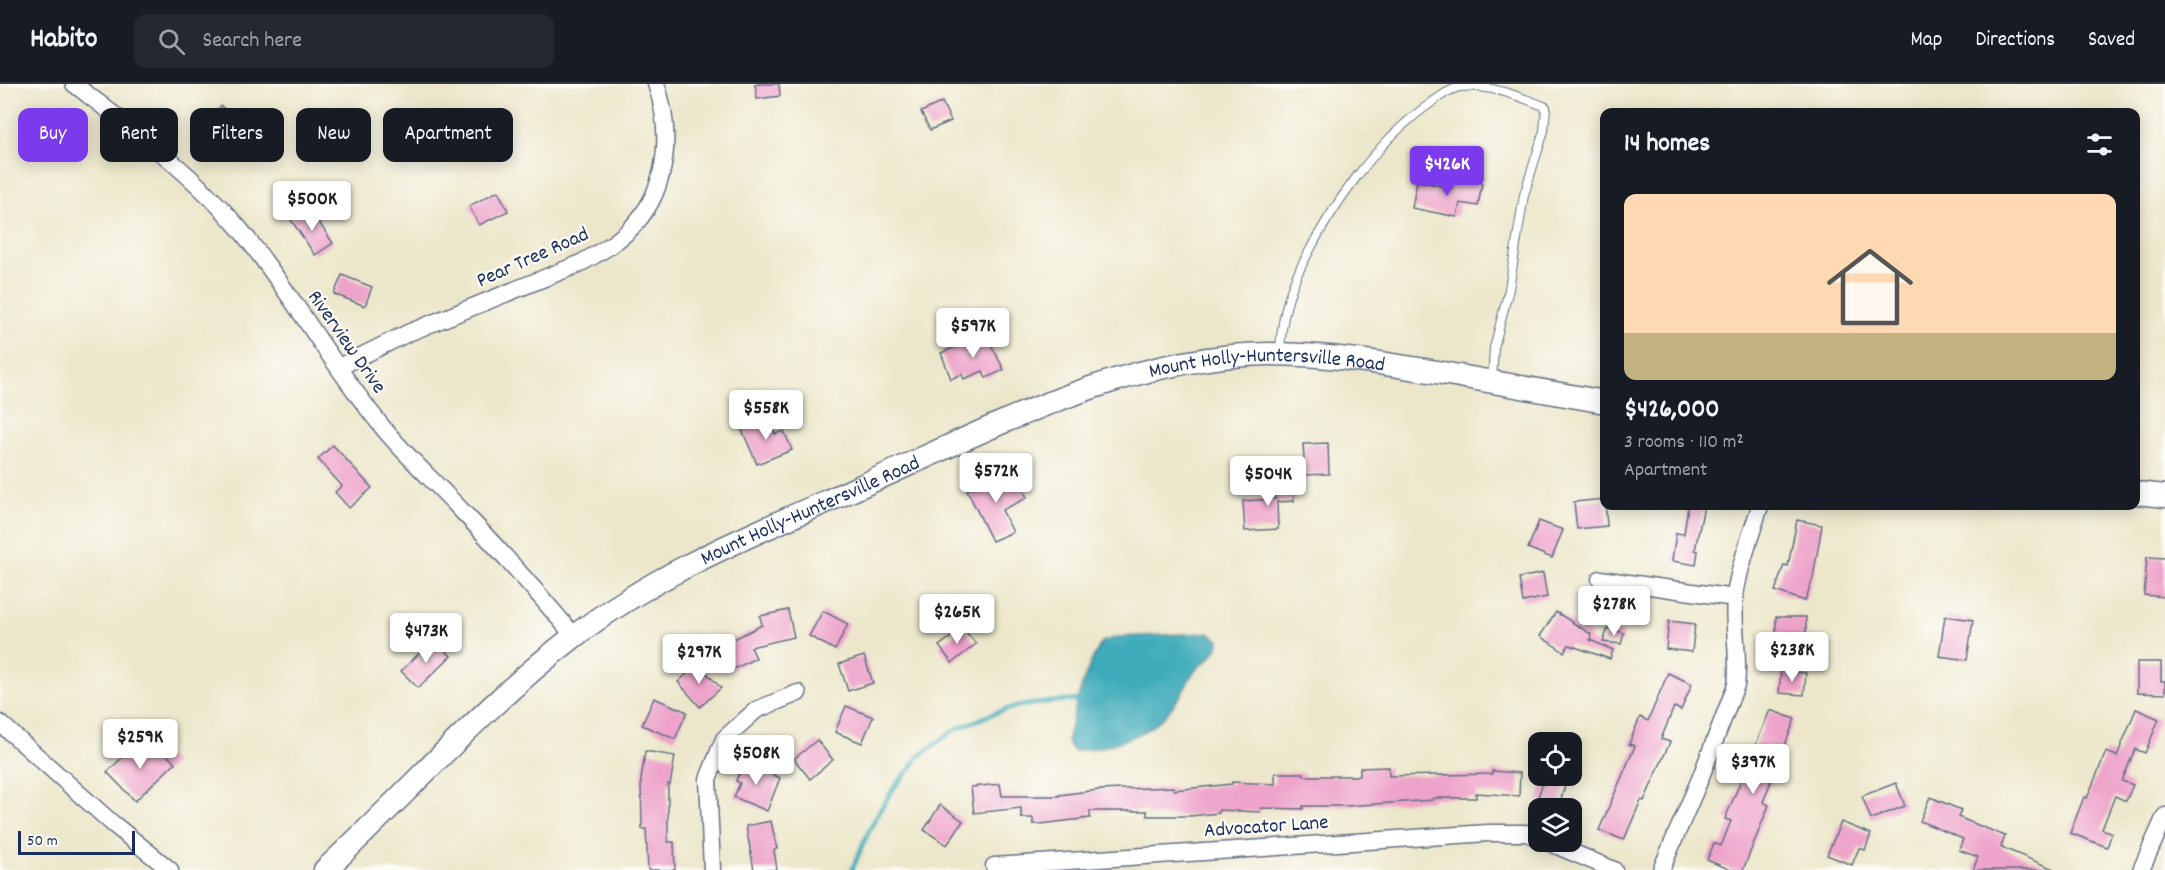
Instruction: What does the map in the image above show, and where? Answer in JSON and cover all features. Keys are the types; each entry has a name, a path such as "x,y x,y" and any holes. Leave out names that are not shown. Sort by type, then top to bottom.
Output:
{"main road":[{"name":"Mount Holly-Huntersville Road","path":"325,870 501,698 574,636 657,582 701,559 1037,408 1087,389 1166,367 1232,356 1280,355 1357,360 1600,401"},
{"path":"2140,493 2165,496"}],"street":[{"name":"Riverview Drive","path":"74,84 175,165 217,203 280,282 365,406 398,446 527,580 574,636"},
{"name":"Pear Tree Road","path":"339,367 408,333 579,264 625,234 635,225 647,208 662,170 666,122 657,84"},
{"path":"1661,870 1726,716 1736,685 1738,670 1735,598 1741,567 1759,510"},
{"path":"1600,579 1735,598"},
{"path":"712,870 708,779 724,739 756,710 798,693"},
{"path":"3,732 170,870"},
{"path":"2141,870 2165,816"},
{"name":"Advocator Lane","path":"994,866 1488,832 1528,834"},
{"path":"1572,852 1614,870"}],"lane":[{"path":"1280,355 1281,330 1301,266 1330,217 1369,160 1392,133 1446,92 1472,86 1492,88 1546,107 1544,131 1524,195 1509,289 1494,348 1492,382"}],"water":[{"path":"1209,633 1219,640 1216,650 1195,671 1163,718 1131,738 1096,748 1074,751 1067,742 1073,716 1080,690 1102,642 1118,637"}],"building":[{"path":"755,84 779,84 780,96 757,99"},
{"path":"942,102 951,121 930,130 921,112"},
{"path":"1454,177 1482,183 1478,206 1460,203 1457,217 1412,208 1417,181 1452,188"},
{"path":"498,191 508,211 479,225 469,206"},
{"path":"309,208 333,243 315,255 291,220"},
{"path":"342,275 372,287 365,306 334,294"},
{"path":"986,335 1004,370 986,378 983,371 964,379 962,374 951,379 941,353"},
{"path":"768,418 775,434 784,431 792,450 757,464 742,430"},
{"path":"1328,443 1329,474 1305,475 1303,444"},
{"path":"333,445 372,488 349,508 335,492 342,486 318,459"},
{"path":"1000,474 1007,488 1020,482 1027,498 1002,510 1013,532 992,541 967,490"},
{"path":"1293,477 1294,501 1277,502 1278,529 1245,531 1243,501 1275,499 1273,478"},
{"path":"1600,499 1600,510 1606,510 1607,526 1577,529 1574,502"},
{"path":"1687,510 1703,510 1695,550 1698,551 1696,565 1672,561 1676,533 1684,534"},
{"path":"1797,520 1822,525 1813,578 1805,601 1775,591 1784,565 1788,566"},
{"path":"1539,521 1563,530 1552,558 1528,548"},
{"path":"2147,557 2165,558 2165,597 2144,595"},
{"path":"1543,573 1547,597 1523,602 1519,578"},
{"path":"788,610 794,637 751,647 756,658 730,671 718,647 762,625 760,616"},
{"path":"823,611 848,624 835,650 809,636"},
{"path":"1556,612 1591,634 1590,640 1613,650 1610,659 1569,645 1564,652 1540,636"},
{"path":"1945,616 1973,620 1967,660 1939,656"},
{"path":"1776,617 1806,617 1806,646 1776,645"},
{"path":"1669,621 1695,624 1692,652 1666,649"},
{"path":"963,628 976,644 952,663 939,646"},
{"path":"1608,628 1624,633 1621,644 1603,642"},
{"path":"434,639 451,656 418,688 401,671"},
{"path":"864,656 873,683 848,691 839,664"},
{"path":"2137,662 2161,662 2161,681 2165,681 2165,694 2137,693"},
{"path":"698,664 721,688 700,707 678,682"},
{"path":"1781,671 1806,673 1804,695 1779,693"},
{"path":"1668,673 1692,684 1681,710 1674,707 1661,739 1670,742 1624,840 1599,830 1635,746 1629,744 1640,717 1648,721"},
{"path":"654,698 687,712 675,739 642,725"},
{"path":"846,706 873,717 862,743 835,732"},
{"path":"2136,709 2159,719 2145,753 2135,749 2122,781 2133,785 2126,801 2115,796 2102,829 2112,833 2107,847 2070,833 2084,797 2087,798 2106,752 2117,756"},
{"path":"1770,710 1795,719 1763,802 1769,805 1743,870 1731,870 1707,860 1714,843 1721,846 1731,821 1725,819"},
{"path":"817,740 833,760 810,779 794,759"},
{"path":"139,742 149,753 157,745 175,763 135,801 107,772"},
{"path":"645,751 675,756 670,785 668,784 668,842 674,842 675,870 648,870 646,829 642,829 641,780"},
{"path":"744,762 780,778 767,811 734,797 740,783 736,781"},
{"path":"1389,767 1389,776 1492,774 1492,771 1520,773 1519,796 1476,793 1476,798 1433,798 1433,800 1346,806 1303,806 1303,809 1261,808 1260,812 1219,810 1219,813 1190,816 1147,816 1147,811 1090,811 1090,818 1033,824 1033,818 1021,818 1021,808 974,813 971,787 1000,784 1002,796 1059,796 1098,790 1174,787 1174,790 1232,784 1232,782 1275,784 1275,773 1304,773 1304,776 1360,776 1360,768"},
{"path":"1896,783 1905,806 1871,819 1862,796"},
{"path":"1542,786 1565,786 1561,798 1538,798"},
{"path":"1930,797 1961,810 1958,817 2005,836 2001,847 2056,870 1973,870 1978,857 1959,850 1963,839 1920,821"},
{"path":"940,805 963,821 947,845 924,830"},
{"path":"771,821 777,849 774,850 777,870 754,870 746,826"},
{"path":"1841,822 1871,834 1865,850 1859,848 1852,865 1827,855"}],"waterway":[{"path":"852,870 865,839 895,787 917,758 954,730 1018,706 1081,700"}]}
